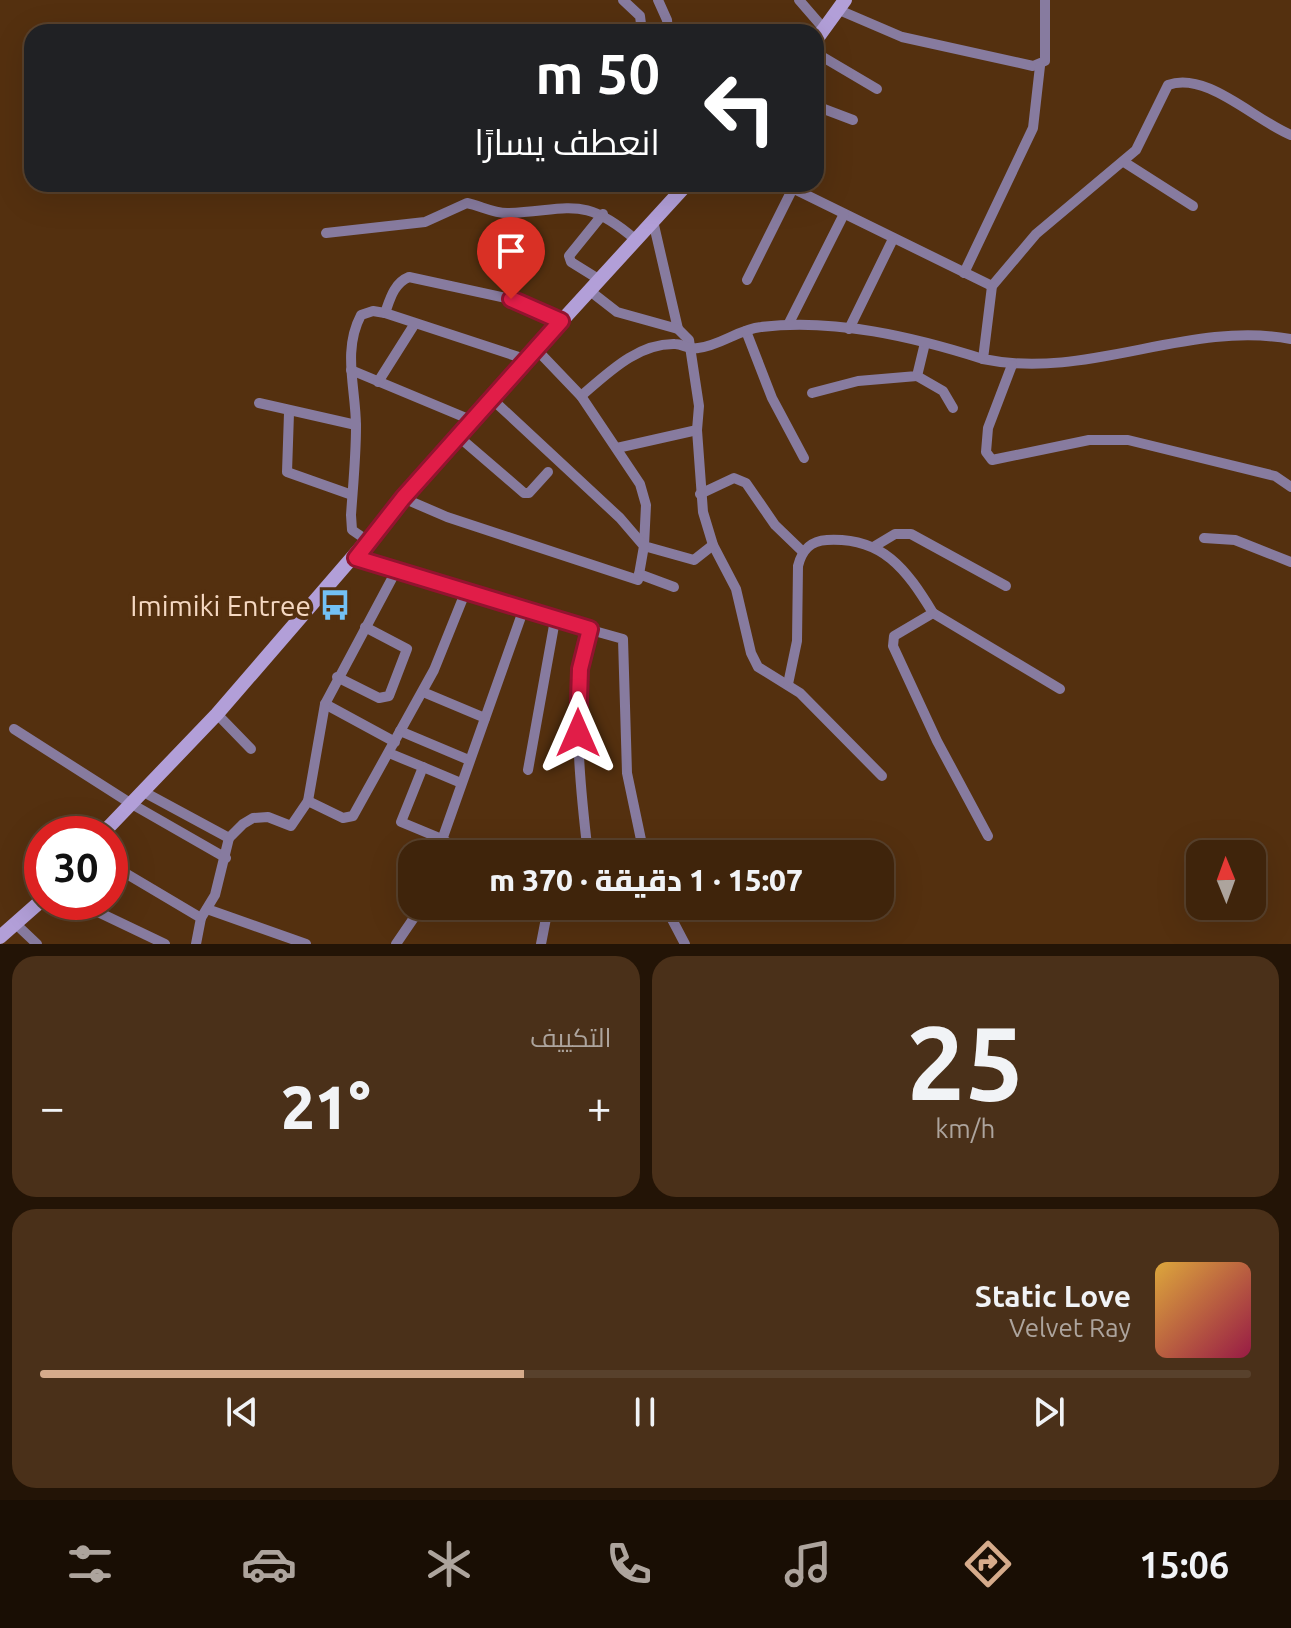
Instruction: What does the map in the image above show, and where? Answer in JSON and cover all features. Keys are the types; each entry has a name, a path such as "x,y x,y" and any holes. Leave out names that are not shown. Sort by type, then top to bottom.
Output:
{"street":[{"path":"623,0 640,16 641,24"},
{"path":"658,0 667,24"},
{"path":"799,0 813,24"},
{"path":"964,273 1033,128 1040,66 1045,61 1045,0"},
{"path":"824,30 842,5 902,37 974,55 1040,66"},
{"path":"824,58 877,89"},
{"path":"983,359 992,286 1036,234 1124,162 1145,136 1168,85 1196,82 1215,90 1269,126 1291,135"},
{"path":"824,109 853,120"},
{"path":"1124,162 1193,206"},
{"path":"118,816 217,714 356,558 471,420 493,400 680,192"},
{"path":"747,280 785,192"},
{"path":"800,192 992,286"},
{"path":"326,233 425,222 467,203 499,213 556,208 603,214 636,240"},
{"path":"603,214 569,256 571,262 631,318 678,329 689,340 698,398 700,494 713,545 736,589 751,653 758,667 788,684 855,745 882,776"},
{"path":"788,325 844,214"},
{"path":"653,221 678,329"},
{"path":"849,329 893,239"},
{"path":"385,313 392,293 402,280 409,277 511,299 561,321"},
{"path":"368,541 352,530 356,425 351,370 353,331 361,315 373,311 414,325 533,355 581,396 640,484 646,505 638,580 613,574 403,498"},
{"path":"378,382 414,325"},
{"path":"581,396 635,353 675,343 691,349 746,331 788,325 849,329 925,343 1012,365 1048,365 1117,356 1219,336 1291,339"},
{"path":"746,331 772,398 804,458"},
{"path":"917,376 925,343"},
{"path":"1012,365 988,428 986,452 992,460 1089,440 1128,440 1275,476 1291,487"},
{"path":"351,370 471,420"},
{"path":"812,393 867,380 917,376 943,391 953,408"},
{"path":"493,400 620,518 644,546 694,560 713,545"},
{"path":"259,403 275,405 289,413 356,425"},
{"path":"289,413 287,472 352,495"},
{"path":"617,448 697,430"},
{"path":"459,437 524,493 529,493 548,472"},
{"path":"700,494 719,482 740,479 775,525 802,551"},
{"path":"875,546 895,534 911,534 1006,586"},
{"path":"1204,538 1235,540 1291,562"},
{"path":"788,684 795,663 798,566 802,551 817,541 844,539 875,546 902,568 933,613 1060,689"},
{"path":"356,558 523,611 619,636 624,644 627,773 641,840"},
{"path":"196,944 226,858 229,838 253,818 268,817 291,826 308,801 325,704 396,571"},
{"path":"639,574 674,587"},
{"path":"308,801 343,818 353,816 423,692 465,593"},
{"path":"423,767 401,822 442,839 523,611"},
{"path":"933,613 894,636 893,646 937,741 988,836"},
{"path":"528,770 555,620"},
{"path":"337,677 379,698 389,696 407,649 365,627"},
{"path":"587,840 577,708 580,669 590,629"},
{"path":"423,692 485,718"},
{"path":"325,704 398,736 469,760"},
{"path":"217,714 251,749"},
{"path":"14,729 130,803 226,858"},
{"path":"389,753 461,783"},
{"path":"142,791 229,838"},
{"path":"128,874 204,914 306,944"},
{"path":"0,937 24,918"},
{"path":"115,920 165,944"},
{"path":"396,944 412,920"},
{"path":"541,944 546,920"},
{"path":"672,920 685,944"},
{"path":"17,925 37,944"}],"place":[{"name":"Imimiki Entree","path":"335,605"}],"route":[{"path":"511,299 561,321 403,498 356,558 590,629 580,669 578,733"}]}
